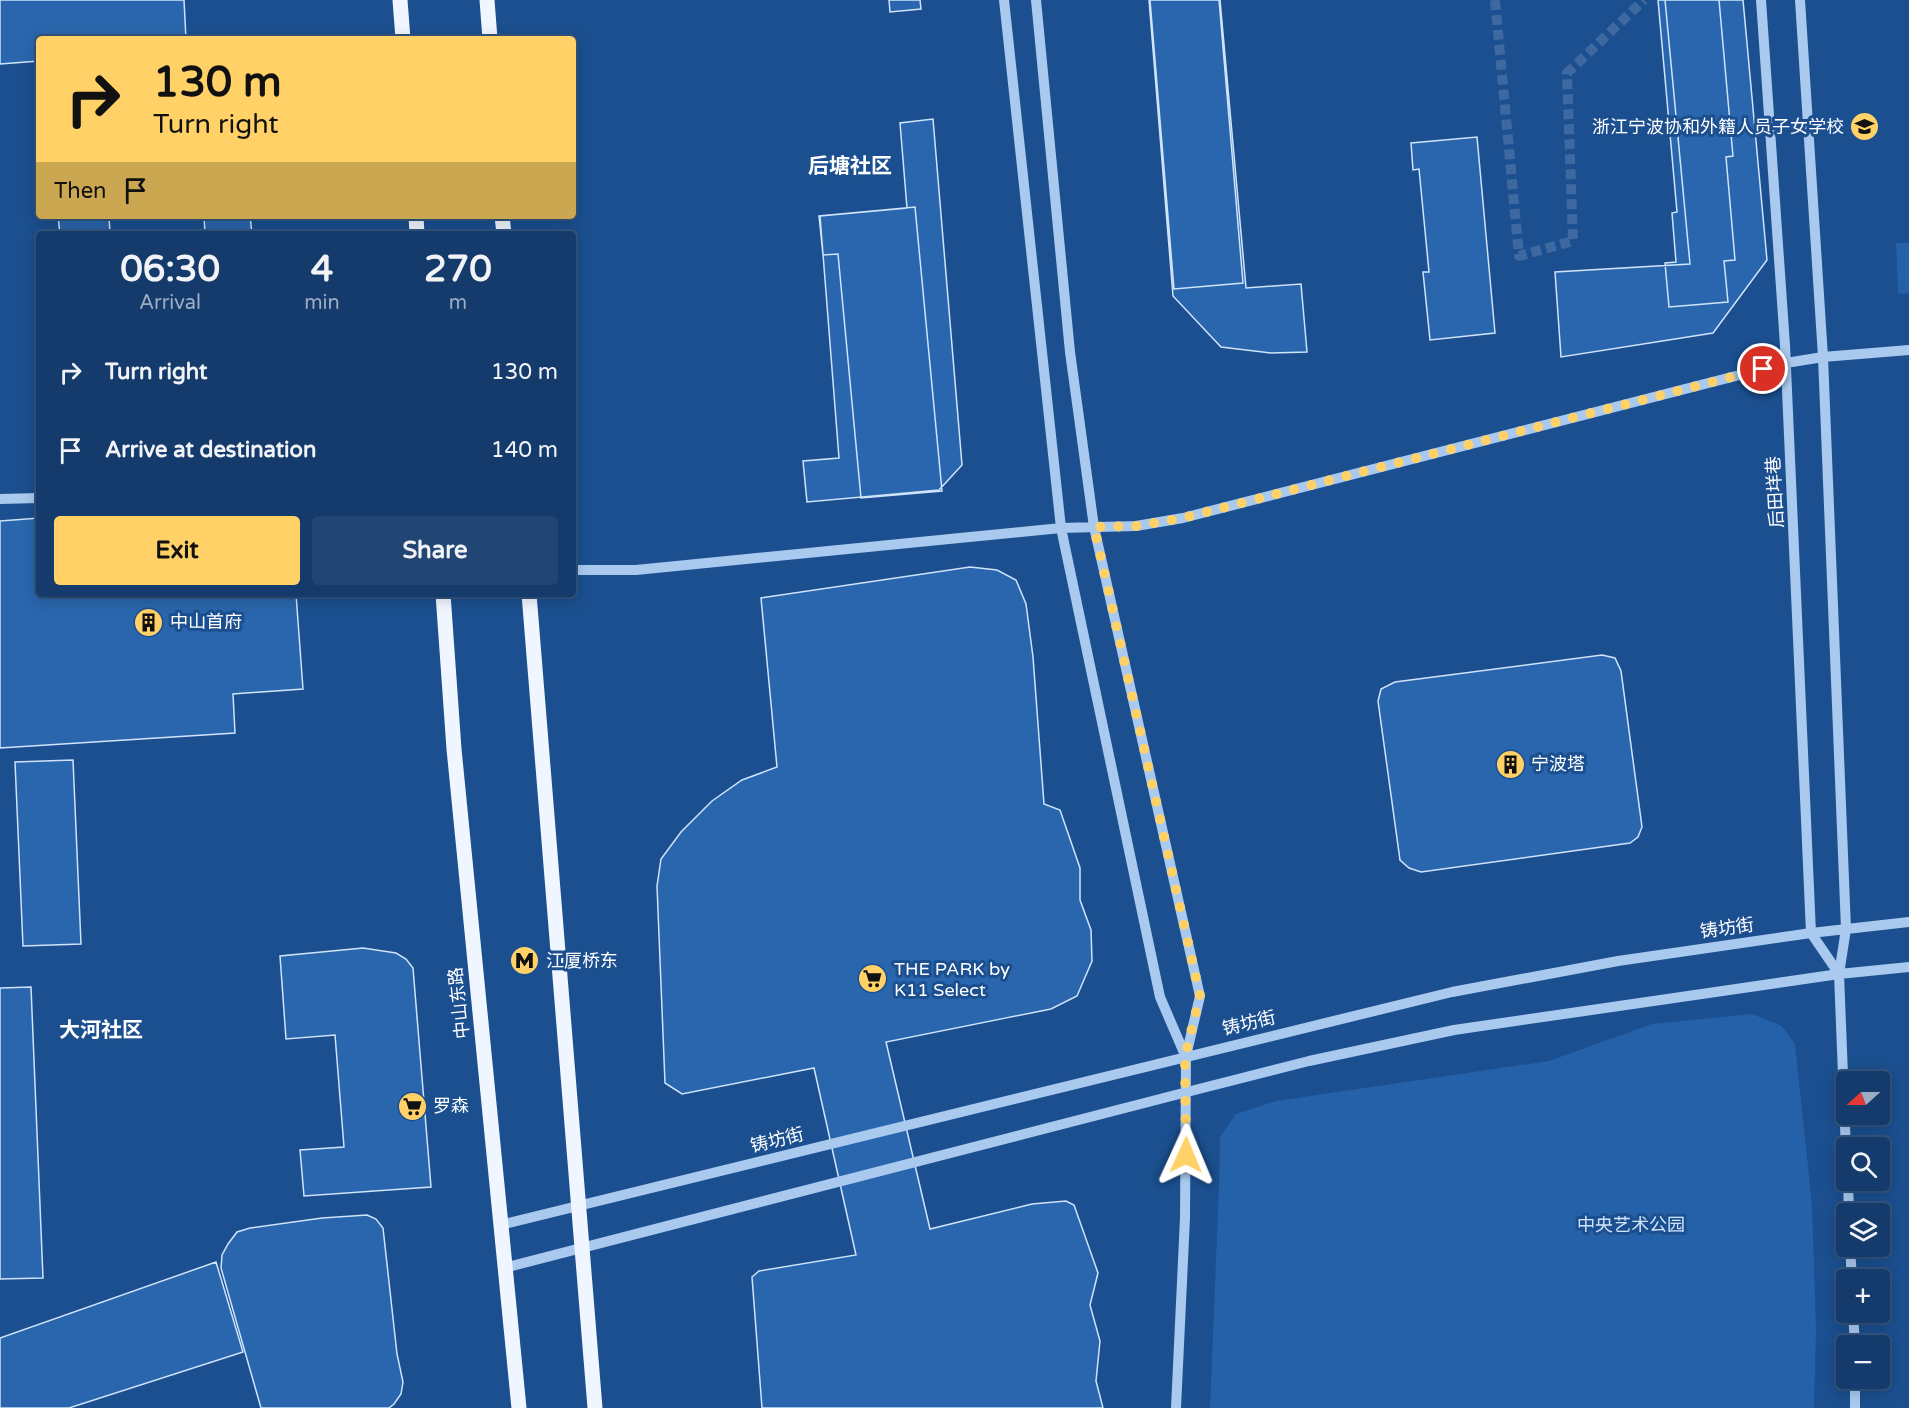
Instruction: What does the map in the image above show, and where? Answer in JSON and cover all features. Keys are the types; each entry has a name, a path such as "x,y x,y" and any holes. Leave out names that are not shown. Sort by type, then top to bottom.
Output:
{"main road":[{"path":"400,0 402,36"},
{"path":"487,0 490,36"},
{"name":"中山东路","path":"443,597 454,749 519,1408"},
{"path":"530,597 595,1408"}],"street":[{"path":"1004,0 1061,528 1160,997 1185,1056"},
{"path":"1036,0 1070,352 1094,527 1200,996 1185,1056 1187,1092 1185,1218 1176,1408"},
{"name":"后田垟巷","path":"1761,0 1786,363 1811,933"},
{"path":"1800,0 1823,357 1846,929 1839,974 1845,1137"},
{"path":"576,570 636,570 1061,528 1136,526 1183,518 1786,363 1823,357 1909,350"},
{"path":"0,499 36,498"},
{"name":"铸坊街","path":"500,1225 1452,992 1618,961 1811,933 1909,922"},
{"path":"1811,933 1839,974"},
{"path":"504,1268 1310,1061 1454,1030 1839,974 1909,967"},
{"path":"1855,1389 1855,1408"}],"green space":[{"path":"1896,243 1909,243 1909,293 1898,294"},
{"name":"中央艺术公园","path":"1752,1014 1782,1026 1795,1044 1812,1205 1816,1329 1814,1408 1210,1408 1220,1137 1236,1114 1276,1101 1549,1061 1652,1024"}],"building":[{"path":"0,0 184,0 186,36 36,36 36,61 0,64"},
{"path":"889,0 920,0 921,9 890,12"},
{"path":"1149,0 1220,0 1246,288 1301,284 1307,352 1271,353 1221,347 1173,296"},
{"path":"1150,0 1219,0 1243,283 1174,289"},
{"path":"1658,0 1719,0 1733,156 1726,157 1735,260 1724,261 1728,302 1669,307 1665,263 1676,262 1672,213 1677,212"},
{"path":"1665,0 1743,0 1767,260 1713,333 1561,357 1555,272 1690,264"},
{"path":"933,119 962,465 939,490 807,502 803,461 839,458 820,216 907,208 900,123"},
{"path":"1477,137 1495,333 1430,340 1423,272 1429,272 1419,169 1413,170 1411,143"},
{"path":"915,207 942,491 861,498 838,254 823,255 819,216"},
{"path":"58,219 109,219 110,231 60,231"},
{"path":"204,219 250,219 252,231 205,231"},
{"name":"中山首府","path":"36,518 36,597 296,597 303,689 233,694 235,733 0,748 0,521"},
{"name":"THE PARK by K11 Select","path":"970,567 997,570 1016,580 1026,604 1033,657 1044,804 1060,810 1080,868 1080,900 1091,930 1092,961 1077,996 1051,1009 886,1042 930,1229 1032,1204 1066,1201 1074,1205 1098,1273 1090,1305 1100,1341 1096,1381 1103,1408 762,1408 752,1277 759,1271 856,1255 814,1068 682,1094 665,1083 657,886 661,859 681,832 712,801 742,780 777,767 761,598"},
{"name":"宁波塔","path":"1602,655 1615,658 1621,671 1642,827 1638,837 1630,843 1421,872 1409,868 1400,860 1378,701 1381,689 1395,682"},
{"path":"73,760 81,944 23,946 15,762"},
{"path":"363,948 396,953 406,959 413,968 431,1187 304,1196 300,1150 344,1147 335,1035 286,1039 280,956"},
{"path":"31,987 43,1278 0,1279 0,988"},
{"path":"367,1215 376,1219 383,1228 397,1354 403,1382 401,1394 389,1408 261,1408 221,1268 222,1255 228,1244 237,1232 250,1228 322,1218"},
{"path":"216,1262 243,1352 69,1408 0,1408 0,1338"}],"tunnel":[{"path":"1495,0 1519,256 1573,241 1567,73 1644,0"}],"place":[{"name":"浙江宁波协和外籍人员子女学校","path":"1865,127"},
{"name":"中山首府","path":"149,622"},
{"name":"宁波塔","path":"1510,764"},
{"name":"江厦桥东","path":"525,961"},
{"name":"THE PARK by K11 Select","path":"873,979"},
{"name":"罗森","path":"412,1106"}],"district":[{"name":"后塘社区","path":"850,166"},
{"name":"大河社区","path":"101,1030"}],"route":[{"path":"1186,1155 1185,1056 1200,996 1094,527 1136,526 1183,518 1763,369"}]}
